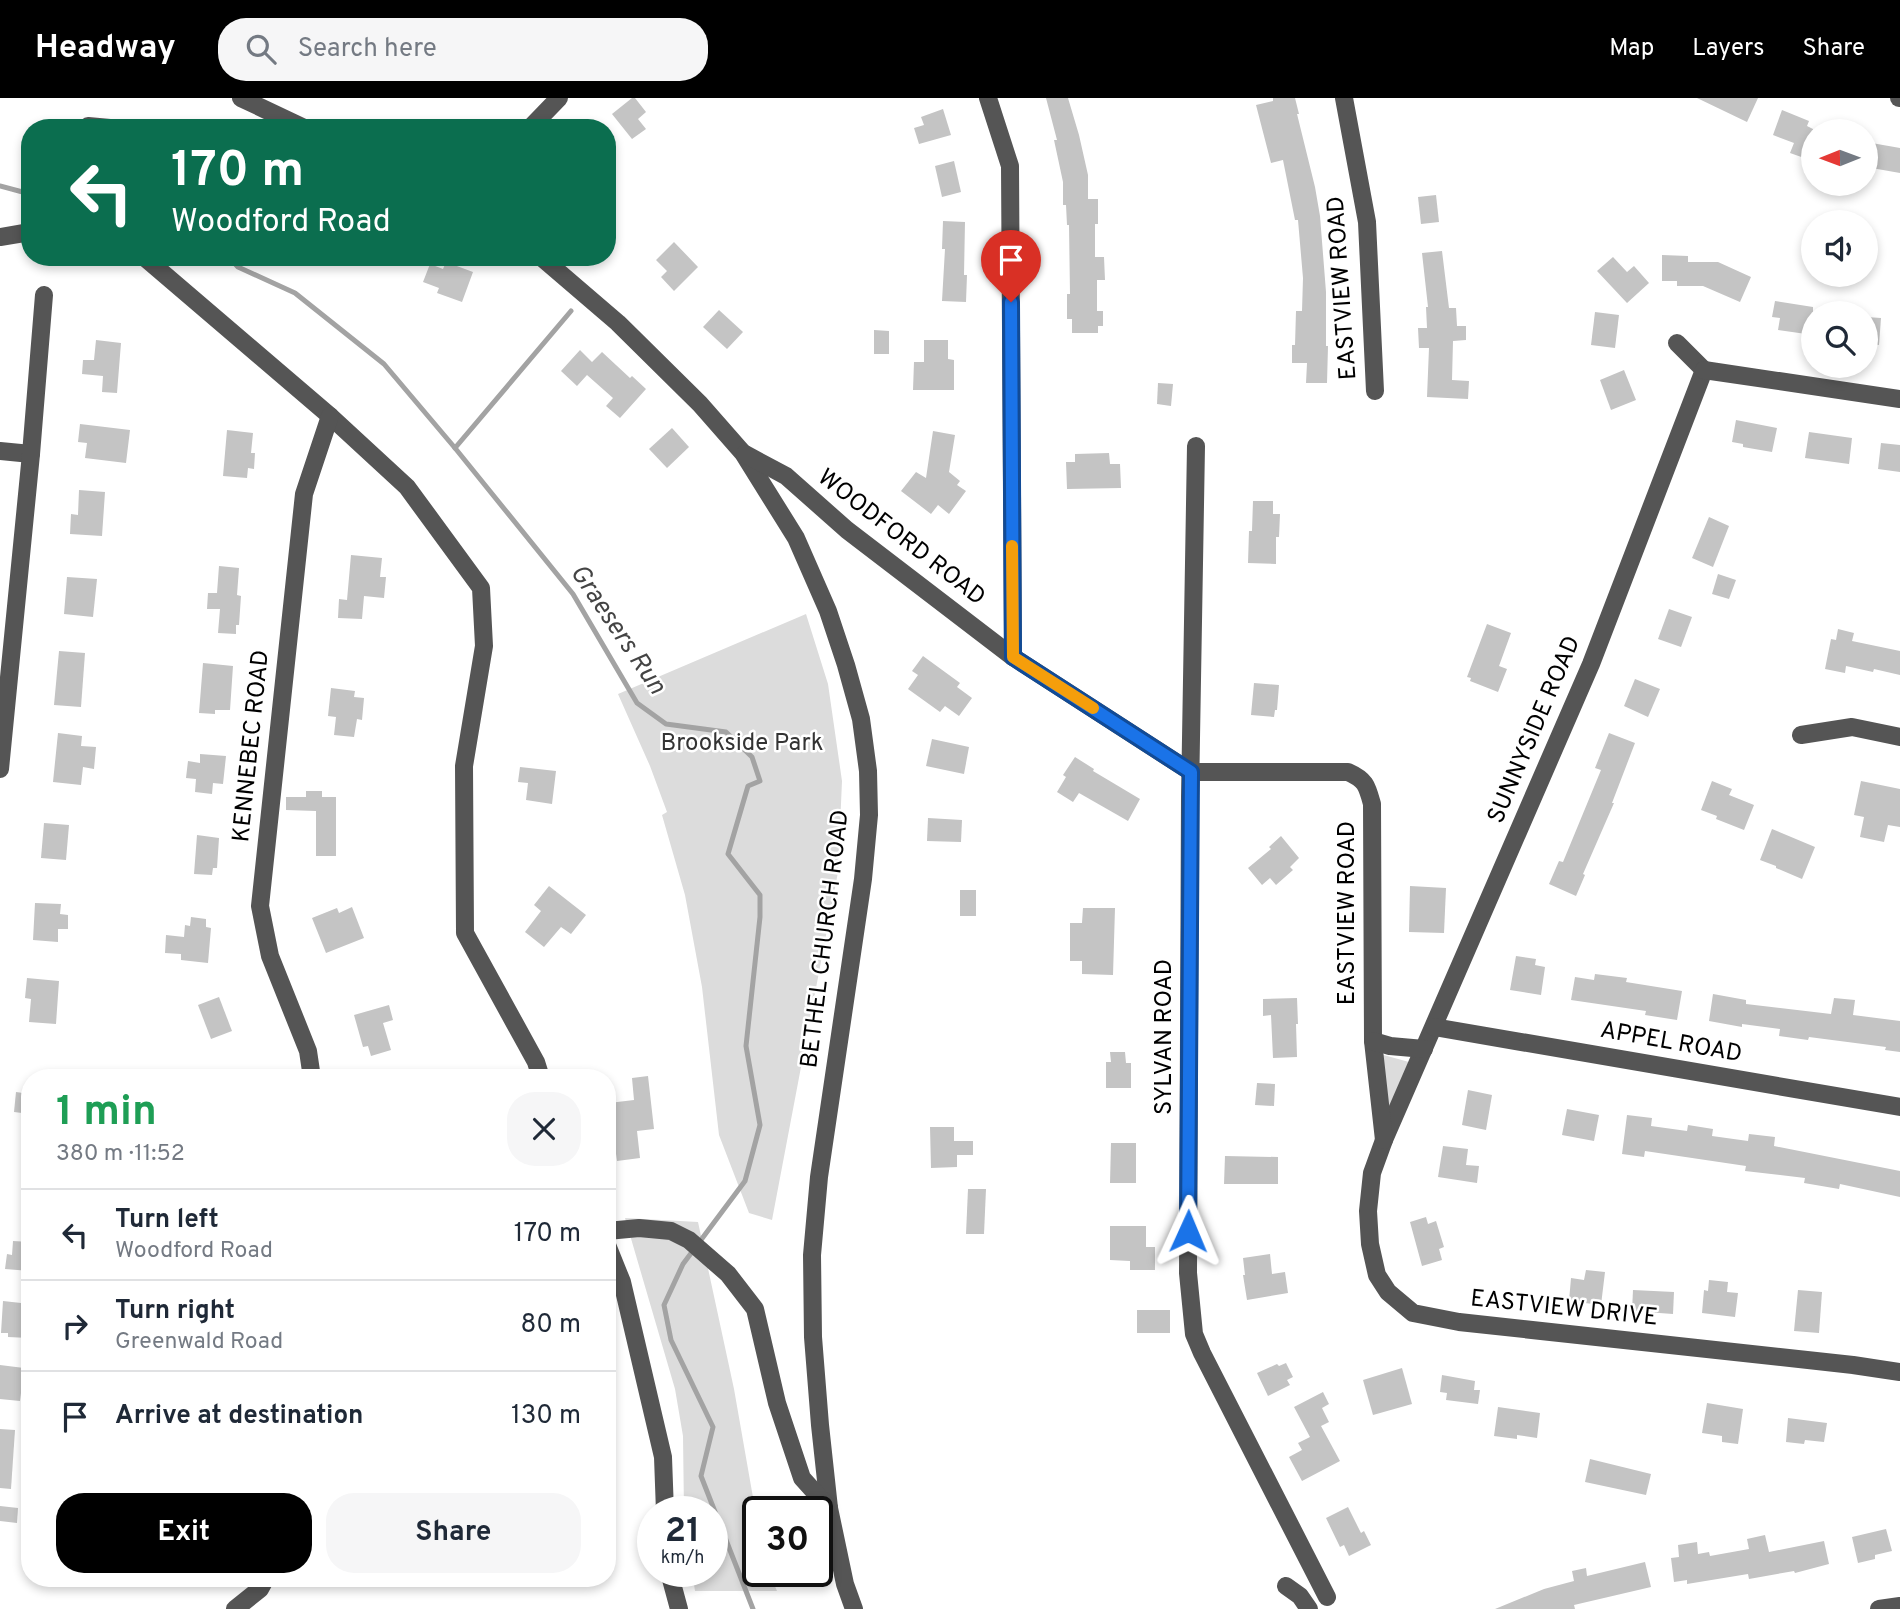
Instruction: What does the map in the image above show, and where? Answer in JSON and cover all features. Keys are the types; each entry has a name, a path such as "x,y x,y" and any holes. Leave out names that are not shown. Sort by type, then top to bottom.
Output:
{"street":[{"path":"241,98 282,119"},
{"path":"539,119 559,98"},
{"path":"988,98 1010,166 1013,657"},
{"name":"EASTVIEW ROAD","path":"1344,98 1367,222 1375,391"},
{"path":"0,237 21,234"},
{"path":"155,266 330,416 407,487 481,588 484,646 464,766 465,933 538,1069"},
{"name":"BETHEL CHURCH ROAD","path":"552,266 618,323 700,404 743,453 796,538 828,611 861,719 868,771 869,815 863,879 819,1177 812,1255 813,1337 828,1496"},
{"path":"0,769 44,295"},
{"path":"1676,343 1704,370 1900,399"},
{"name":"SUNNYSIDE ROAD","path":"1384,1140 1591,664 1704,370"},
{"name":"KENNEBEC ROAD","path":"311,1069 308,1051 270,956 260,906 304,494 330,416"},
{"name":"SYLVAN ROAD","path":"1196,446 1188,1245 1191,1317 1202,1353 1327,1597"},
{"path":"0,451 31,454"},
{"name":"WOODFORD ROAD","path":"743,453 786,476 847,530 1013,657 1191,772"},
{"path":"1801,735 1852,727 1900,737"},
{"name":"EASTVIEW ROAD","path":"1191,772 1348,772 1359,777 1367,786 1372,804 1373,1041 1384,1140"},
{"name":"APPEL ROAD","path":"1434,1027 1900,1107"},
{"path":"1373,1041 1390,1046 1424,1049"},
{"name":"EASTVIEW DRIVE","path":"1384,1140 1372,1173 1368,1211 1370,1244 1377,1275 1388,1292 1413,1313 1459,1322 1900,1372"},
{"path":"616,1230 639,1228 671,1231 695,1246 728,1275 755,1309 777,1403 802,1478 818,1496"},
{"path":"616,1267 622,1282 663,1457 664,1496"},
{"name":"BETHEL CHURCH ROAD","path":"833,1527 845,1584 854,1609"},
{"path":"1286,1586 1300,1596 1310,1609"},
{"path":"235,1609 261,1587"},
{"path":"673,1587 679,1609"},
{"path":"1879,1609 1900,1606"}],"green space":[{"name":"Brookside Park","path":"806,614 828,684 842,781 838,872 772,1220 749,1213 719,1135 702,987 685,895 662,815 667,812 618,694"},
{"path":"1380,1054 1409,1062 1386,1114"},
{"path":"625,1218 698,1222 734,1389 753,1496 742,1496 742,1587 775,1587 777,1591 695,1591 694,1587 728,1587 728,1496 684,1496 683,1436 675,1389"}],"building":[{"path":"635,98 646,112 638,119 646,129 632,139 612,114"},
{"path":"1046,98 1068,98 1088,175 1088,199 1098,199 1095,257 1104,257 1105,280 1097,280 1097,311 1103,311 1103,326 1098,326 1098,333 1072,333 1072,319 1067,319 1067,294 1070,294 1069,225 1066,205 1063,205 1063,182 1054,140 1057,140"},
{"path":"1273,98 1295,98 1315,187 1326,292 1327,383 1306,383 1307,363 1292,363 1296,311 1302,311 1303,278 1298,220 1295,220 1283,160 1271,163 1256,105 1273,101"},
{"path":"1697,98 1758,98 1747,122"},
{"path":"943,109 951,135 919,144 914,128 924,125 921,117"},
{"path":"1782,110 1804,119 1801,119 1801,157 1790,153 1794,143 1773,135"},
{"path":"1878,144 1900,148 1900,173 1878,169"},
{"path":"954,161 961,192 942,197 935,166"},
{"path":"1436,195 1439,222 1421,224 1418,197"},
{"path":"943,221 965,222 966,302 942,301 945,249 942,249"},
{"path":"674,242 698,267 674,291 661,277 667,271 656,260"},
{"path":"1442,251 1449,308 1456,308 1457,326 1466,326 1466,340 1453,341 1452,380 1469,381 1468,399 1427,397 1429,348 1419,348 1418,328 1427,328 1428,307 1422,253"},
{"path":"1662,255 1688,256 1688,262 1718,262 1751,277 1740,302 1703,286 1677,286 1677,281 1662,281"},
{"path":"1613,257 1627,272 1634,266 1649,283 1627,303 1597,271"},
{"path":"429,266 443,269 444,266 457,266 473,272 462,302 437,293 439,288 423,282"},
{"path":"1775,301 1801,305 1801,333 1778,330 1780,318 1772,317"},
{"path":"719,310 743,332 727,349 703,327"},
{"path":"1595,312 1619,315 1615,348 1591,345"},
{"path":"1878,318 1881,318 1878,345"},
{"path":"874,330 889,331 889,354 874,354"},
{"path":"96,340 121,343 117,393 102,392 103,376 82,374 83,360 94,360"},
{"path":"924,340 948,340 948,359 954,360 954,390 913,390 914,362 924,362"},
{"path":"580,350 592,362 602,352 646,389 620,418 606,406 613,398 587,375 577,386 561,371"},
{"path":"1624,370 1636,400 1611,410 1600,380"},
{"path":"1158,383 1173,384 1171,406 1157,404"},
{"path":"1736,420 1777,428 1772,452 1743,447 1743,444 1732,442"},
{"path":"80,424 130,430 126,463 85,458 87,443 78,442"},
{"path":"672,428 689,447 667,468 649,449"},
{"path":"227,430 253,433 251,453 255,453 254,469 248,468 247,478 223,476"},
{"path":"933,431 955,435 949,472 960,481 957,485 966,491 949,514 938,505 931,514 901,491 916,472 926,478"},
{"path":"1809,432 1852,438 1849,464 1805,458"},
{"path":"1881,443 1900,445 1900,472 1878,469"},
{"path":"1109,453 1110,464 1120,464 1121,488 1067,489 1066,462 1075,462 1075,454"},
{"path":"79,490 105,492 102,536 70,534 71,514 78,515"},
{"path":"1253,501 1273,501 1273,514 1280,514 1279,537 1276,537 1276,564 1248,563"},
{"path":"1709,517 1729,526 1713,567 1692,558"},
{"path":"351,555 382,558 380,577 386,577 384,598 364,596 362,619 338,618 339,599 347,600"},
{"path":"219,566 239,568 237,595 241,596 236,634 218,633 220,609 207,609 208,593 217,593"},
{"path":"1718,574 1736,580 1729,599 1712,594"},
{"path":"67,577 97,579 93,617 64,614"},
{"path":"1669,609 1692,617 1681,647 1658,639"},
{"path":"1487,624 1511,633 1499,666 1507,669 1498,692 1470,681 1471,678 1467,677"},
{"path":"1838,629 1854,633 1852,641 1900,651 1900,675 1846,666 1845,673 1825,669 1831,639 1836,640"},
{"path":"59,651 85,653 81,707 54,705"},
{"path":"923,656 960,683 957,687 972,698 959,716 945,706 940,712 908,689 918,675 912,671"},
{"path":"203,663 233,666 230,710 215,710 215,714 199,713"},
{"path":"1635,679 1660,689 1648,717 1624,706"},
{"path":"1254,683 1279,685 1274,717 1251,715"},
{"path":"331,688 355,691 354,697 364,698 362,720 357,719 354,737 334,735 336,717 328,716"},
{"path":"58,733 82,736 81,746 96,747 94,769 83,767 81,785 53,782"},
{"path":"1609,733 1635,743 1576,896 1549,884 1559,861 1563,862 1601,770 1595,768"},
{"path":"932,739 969,747 964,774 926,766"},
{"path":"200,754 226,756 223,784 213,783 212,794 195,792 196,779 186,778 188,761 200,763"},
{"path":"1075,757 1140,799 1128,821 1079,793 1073,802 1057,792 1066,777 1063,775"},
{"path":"520,767 556,771 552,804 526,800 528,783 518,782"},
{"path":"1712,781 1732,789 1729,795 1754,805 1744,830 1701,810"},
{"path":"1861,781 1900,789 1900,827 1888,825 1884,842 1860,837 1864,817 1854,815"},
{"path":"306,791 322,791 322,797 336,797 336,856 316,856 316,811 286,810 286,797 306,797"},
{"path":"928,818 962,820 961,842 927,841"},
{"path":"44,823 69,825 66,860 41,858"},
{"path":"1772,829 1815,847 1802,879 1760,860"},
{"path":"197,835 219,838 217,868 213,868 212,875 194,874"},
{"path":"1281,836 1299,858 1290,867 1293,870 1276,885 1270,878 1262,885 1248,868 1271,849 1269,847"},
{"path":"549,886 586,915 571,934 561,927 544,947 525,932 541,911 534,905"},
{"path":"1410,886 1446,888 1444,933 1409,932"},
{"path":"960,890 976,890 976,916 960,916"},
{"path":"35,903 61,904 60,914 68,915 68,929 58,929 58,942 33,940"},
{"path":"352,907 364,938 326,953 312,918 337,908 339,913"},
{"path":"1083,908 1115,908 1113,975 1082,974 1082,961 1070,961 1070,923 1082,923"},
{"path":"191,917 206,919 206,927 211,928 208,963 181,960 181,954 165,953 166,935 184,937 185,925 190,926"},
{"path":"1516,956 1536,959 1535,965 1545,967 1541,995 1510,990"},
{"path":"1595,974 1627,978 1626,982 1682,991 1677,1020 1645,1015 1646,1011 1571,1000 1575,977 1594,980"},
{"path":"27,978 59,981 56,1024 29,1022 31,999 25,998"},
{"path":"1713,994 1746,1000 1746,1004 1831,1014 1834,998 1855,1000 1853,1015 1900,1021 1900,1052 1885,1050 1886,1047 1779,1036 1780,1029 1742,1024 1742,1027 1709,1021"},
{"path":"219,997 232,1031 211,1039 198,1005"},
{"path":"1297,998 1297,1057 1273,1058 1271,1015 1263,1016 1263,999"},
{"path":"389,1005 393,1020 383,1023 391,1050 371,1056 368,1046 363,1047 354,1015"},
{"path":"1110,1052 1125,1052 1126,1063 1131,1063 1131,1088 1106,1088 1106,1062 1111,1062"},
{"path":"648,1076 654,1129 637,1131 640,1158 617,1161 616,1102 634,1100 632,1078"},
{"path":"1257,1083 1275,1084 1274,1106 1255,1105"},
{"path":"1468,1090 1492,1095 1486,1130 1462,1125"},
{"path":"16,1092 21,1093 21,1113 14,1112"},
{"path":"1567,1109 1599,1115 1594,1141 1562,1135"},
{"path":"1627,1115 1652,1118 1651,1126 1687,1131 1688,1125 1713,1129 1712,1136 1748,1141 1749,1134 1775,1137 1774,1146 1900,1171 1900,1197 1840,1184 1839,1189 1804,1183 1805,1178 1745,1171 1746,1166 1645,1151 1644,1157 1622,1154"},
{"path":"930,1127 954,1127 954,1141 973,1141 973,1155 957,1155 957,1167 931,1168"},
{"path":"1111,1143 1136,1143 1136,1183 1110,1183"},
{"path":"1443,1146 1468,1149 1466,1165 1479,1166 1477,1183 1438,1177"},
{"path":"1225,1156 1278,1157 1278,1184 1224,1184"},
{"path":"968,1189 986,1189 984,1234 966,1234"},
{"path":"1426,1217 1428,1224 1436,1221 1444,1247 1439,1249 1442,1260 1422,1266 1410,1222"},
{"path":"1110,1226 1146,1226 1146,1247 1155,1247 1155,1270 1130,1270 1130,1261 1110,1260"},
{"path":"13,1241 21,1241 21,1270 5,1269 7,1254 12,1255"},
{"path":"1270,1254 1272,1274 1285,1272 1288,1293 1247,1300 1243,1258"},
{"path":"1586,1270 1605,1272 1601,1305 1569,1301 1571,1278 1584,1280"},
{"path":"1709,1280 1728,1282 1727,1292 1738,1293 1735,1317 1702,1313 1704,1290 1708,1291"},
{"path":"1633,1290 1674,1292 1673,1314 1632,1311"},
{"path":"1798,1290 1822,1292 1819,1333 1794,1331"},
{"path":"3,1301 21,1303 21,1338 8,1337 8,1333 1,1333"},
{"path":"1137,1310 1170,1310 1170,1333 1137,1333"},
{"path":"1286,1363 1293,1377 1287,1380 1290,1385 1268,1396 1257,1373"},
{"path":"0,1365 21,1368 20,1401 0,1399"},
{"path":"1402,1368 1412,1404 1373,1415 1363,1380"},
{"path":"1442,1375 1475,1381 1474,1390 1480,1390 1478,1404 1446,1400 1447,1393 1440,1392"},
{"path":"1323,1392 1329,1404 1322,1408 1329,1422 1321,1426 1340,1461 1302,1481 1289,1457 1302,1450 1298,1443 1310,1437 1294,1407"},
{"path":"1707,1403 1743,1409 1738,1444 1722,1442 1722,1436 1702,1433"},
{"path":"1498,1407 1540,1413 1537,1438 1494,1436"},
{"path":"1788,1418 1827,1423 1824,1442 1786,1442"},
{"path":"0,1429 15,1430 11,1489 0,1488"},
{"path":"1590,1459 1651,1474 1646,1495 1585,1482"},
{"path":"0,1506 18,1508 17,1523 0,1521"},
{"path":"1348,1507 1361,1533 1364,1531 1371,1545 1349,1556 1344,1545 1340,1547 1326,1518"},
{"path":"1886,1529 1892,1551 1858,1563 1852,1537"},
{"path":"1765,1535 1769,1552 1824,1541 1829,1564 1795,1573 1794,1571 1749,1579 1748,1574 1687,1584 1687,1580 1674,1582 1671,1558 1679,1557 1678,1545 1697,1542 1698,1554 1709,1552 1710,1556 1749,1549 1747,1539"},
{"path":"1645,1562 1651,1587 1574,1605 1575,1609 1495,1609 1544,1589 1574,1581 1572,1571 1586,1568 1587,1576"}],"waterway":[{"name":"Graesers Run","path":"0,186 21,192"},
{"name":"Graesers Run","path":"237,266 295,293 384,364 573,594 637,703 666,724 726,732 752,757 760,781 748,786 728,854 760,895 746,1046 760,1125 745,1181 683,1264 664,1305 671,1340 713,1427 701,1476 753,1609"},
{"path":"455,448 571,311"}],"slow traffic":[{"path":"1012,546 1013,657 1093,708"}],"route":[{"path":"1011,302 1013,657 1191,772 1188,1231"}]}
